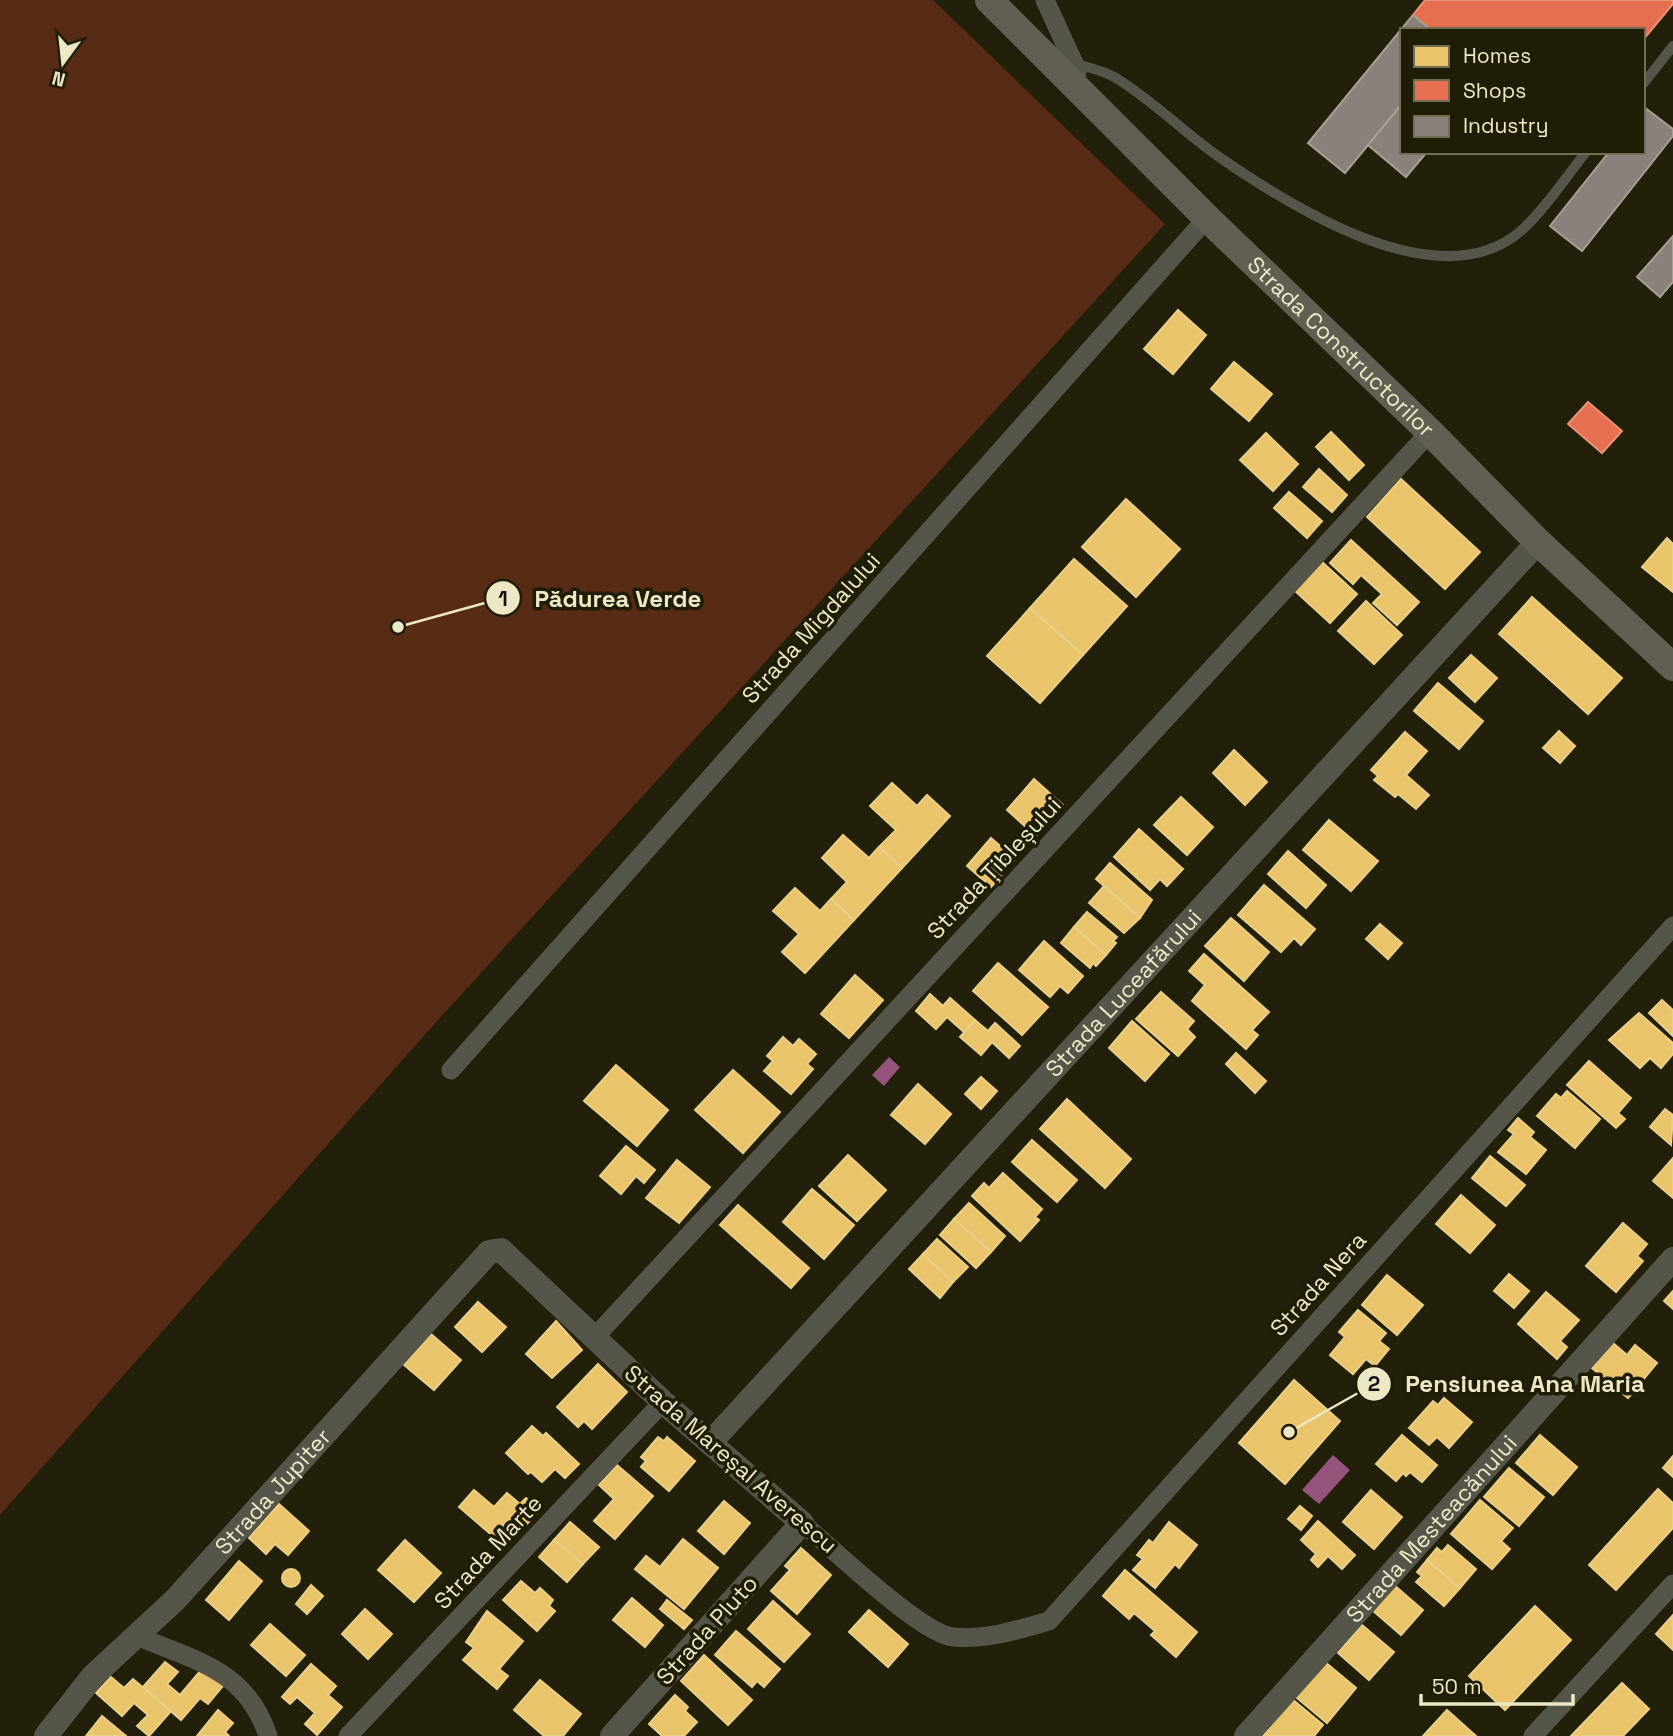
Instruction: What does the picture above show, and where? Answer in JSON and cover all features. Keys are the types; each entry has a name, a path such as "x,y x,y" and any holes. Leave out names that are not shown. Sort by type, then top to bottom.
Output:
{"main road":[{"path":"989,0 1075,74"},
{"name":"Strada Constructorilor","path":"1075,74 1207,218 1430,432 1538,542 1673,667"}],"street":[{"name":"Strada Constructorilor","path":"1045,0 1075,74"},
{"name":"Strada Migdalului","path":"451,1070 1207,218"},
{"name":"Strada Țibleșului","path":"594,1338 1430,432"},
{"name":"Strada Luceafărului","path":"710,1443 1538,542"},
{"name":"Strada Nera","path":"978,1637 1012,1632 1049,1620 1673,926"},
{"name":"Strada Mareșal Averescu","path":"501,1250 663,1402 802,1523 924,1624 950,1637 978,1637"},
{"name":"Strada Jupiter","path":"46,1736 93,1676 175,1600 489,1252 501,1250"},
{"name":"Strada Mesteacănului","path":"1246,1736 1673,1259"},
{"name":"Strada Marte","path":"348,1736 663,1402"},
{"name":"Strada Pluto","path":"612,1736 802,1523"},
{"path":"1533,1736 1673,1584"},
{"path":"137,1636 195,1657 233,1679 260,1712 268,1736"}],"lane":[{"path":"1645,81 1673,46"},
{"path":"1075,74 1115,77 1220,158 1316,219 1367,239 1418,253 1465,255 1494,246 1521,230 1584,154"}],"shaded area":[{"path":"0,0 933,0 1165,224 429,1030 0,1515"},
{"path":"889,1057 900,1067 884,1086 872,1075"},
{"path":"1333,1455 1350,1470 1319,1504 1302,1490"}],"building: Homes":[{"path":"1178,310 1206,335 1173,374 1144,349"},
{"path":"1234,362 1272,394 1249,421 1211,389"},
{"path":"1331,432 1364,465 1349,480 1316,447"},
{"path":"1266,433 1298,464 1273,491 1240,460"},
{"path":"1319,469 1347,495 1332,512 1303,487"},
{"path":"1401,479 1480,552 1445,589 1367,517"},
{"path":"1289,492 1322,521 1307,538 1274,508"},
{"path":"1126,499 1180,549 1136,597 1082,547"},
{"path":"1667,538 1673,544 1673,592 1642,567"},
{"path":"1351,540 1419,602 1397,625 1373,603 1382,594 1361,575 1353,584 1330,563"},
{"path":"1074,559 1127,606 1083,655 1030,608"},
{"path":"1321,561 1357,594 1330,623 1294,590"},
{"path":"1532,597 1622,678 1588,714 1499,634"},
{"path":"1366,601 1402,635 1374,664 1338,631"},
{"path":"1030,608 1083,655 1040,703 987,656"},
{"path":"1471,655 1497,678 1475,702 1449,678"},
{"path":"1438,683 1483,721 1459,749 1414,711"},
{"path":"1559,731 1575,746 1560,763 1543,748"},
{"path":"1405,732 1427,751 1406,775 1429,795 1416,809 1398,794 1395,797 1374,780 1378,776 1371,770"},
{"path":"1234,750 1267,782 1245,805 1213,773"},
{"path":"1034,779 1063,805 1036,836 1007,810"},
{"path":"892,783 917,806 927,795 950,816 902,868 879,847 896,830 870,806"},
{"path":"1181,797 1213,827 1187,855 1154,825"},
{"path":"1329,820 1378,861 1351,891 1303,850"},
{"path":"1139,829 1183,869 1167,886 1160,879 1150,890 1114,857"},
{"path":"843,835 869,858 879,847 902,868 854,920 831,899 847,882 822,858"},
{"path":"991,838 1015,859 991,887 967,866"},
{"path":"1288,851 1326,885 1306,908 1268,874"},
{"path":"1110,863 1152,900 1140,918 1096,879"},
{"path":"1264,885 1315,929 1301,945 1294,938 1281,952 1238,915"},
{"path":"1104,886 1140,918 1124,933 1089,903"},
{"path":"795,888 820,911 831,899 854,920 805,973 782,952 799,934 773,911"},
{"path":"1087,912 1117,937 1113,941 1116,943 1106,955 1074,927"},
{"path":"1231,918 1269,952 1244,981 1205,946"},
{"path":"1380,924 1402,943 1388,959 1366,939"},
{"path":"1074,927 1106,955 1096,966 1093,963 1090,968 1061,943"},
{"path":"1044,941 1083,976 1068,993 1060,986 1050,997 1019,970"},
{"path":"1204,954 1269,1012 1252,1030 1258,1035 1246,1049 1192,1001 1205,985 1189,971"},
{"path":"998,963 1048,1007 1022,1035 973,991"},
{"path":"855,975 883,1000 849,1038 821,1014"},
{"path":"1161,992 1194,1021 1187,1029 1195,1037 1178,1056 1136,1019"},
{"path":"930,994 943,1006 950,998 975,1020 964,1032 947,1017 936,1029 916,1011"},
{"path":"1662,1000 1673,1010 1673,1036 1649,1013"},
{"path":"1639,1013 1673,1043 1673,1054 1661,1068 1650,1058 1640,1068 1609,1040"},
{"path":"975,1020 988,1031 995,1023 1020,1046 1009,1058 992,1042 981,1055 960,1037"},
{"path":"1132,1021 1169,1054 1145,1081 1109,1048"},
{"path":"783,1037 793,1046 799,1039 816,1054 807,1064 813,1069 791,1094 764,1071 773,1061 767,1056"},
{"path":"1236,1053 1266,1081 1255,1093 1226,1064"},
{"path":"1589,1061 1631,1098 1618,1113 1625,1119 1616,1128 1567,1085"},
{"path":"616,1065 668,1110 637,1146 584,1101"},
{"path":"733,1070 780,1112 743,1153 695,1110"},
{"path":"981,1077 997,1091 981,1109 965,1094"},
{"path":"918,1084 951,1114 925,1144 891,1115"},
{"path":"1567,1091 1600,1119 1575,1148 1537,1116 1556,1094 1561,1098"},
{"path":"1067,1099 1131,1159 1105,1188 1040,1129"},
{"path":"1665,1109 1673,1115 1671,1145 1650,1127"},
{"path":"1518,1118 1534,1132 1530,1137 1546,1150 1526,1174 1498,1152 1514,1134 1508,1130"},
{"path":"1032,1140 1077,1180 1057,1202 1012,1162"},
{"path":"626,1146 655,1170 644,1183 636,1176 621,1194 600,1176"},
{"path":"848,1155 886,1190 857,1221 819,1186"},
{"path":"1490,1156 1525,1185 1506,1206 1472,1178"},
{"path":"1673,1158 1673,1198 1653,1181"},
{"path":"677,1160 710,1187 679,1223 646,1198"},
{"path":"1003,1173 1042,1209 1035,1217 1039,1220 1020,1241 972,1196 984,1183 989,1188"},
{"path":"812,1189 854,1225 824,1259 783,1222"},
{"path":"1461,1195 1495,1225 1470,1253 1436,1224"},
{"path":"969,1203 1005,1236 991,1252 954,1219"},
{"path":"738,1205 809,1268 791,1288 720,1225"},
{"path":"954,1219 991,1252 976,1268 940,1235"},
{"path":"1623,1223 1647,1244 1637,1256 1643,1261 1616,1292 1586,1266"},
{"path":"937,1239 968,1267 953,1282 923,1254"},
{"path":"923,1254 953,1282 940,1298 909,1269"},
{"path":"1509,1274 1529,1291 1514,1308 1494,1291"},
{"path":"1387,1275 1423,1305 1397,1335 1362,1305"},
{"path":"1673,1291 1673,1309 1664,1301"},
{"path":"1546,1292 1579,1320 1560,1341 1567,1347 1557,1359 1518,1324"},
{"path":"478,1302 506,1327 482,1352 455,1327"},
{"path":"1358,1310 1386,1333 1379,1341 1389,1349 1375,1366 1366,1359 1353,1374 1330,1355 1345,1337 1339,1332"},
{"path":"556,1321 582,1350 552,1378 526,1354"},
{"path":"431,1334 461,1360 434,1390 404,1365"},
{"path":"1613,1343 1627,1355 1635,1345 1657,1363 1628,1398 1592,1368"},
{"path":"598,1364 627,1392 592,1429 584,1421 578,1427 557,1407"},
{"path":"1294,1380 1340,1421 1285,1484 1239,1443"},
{"path":"1444,1398 1472,1422 1449,1448 1437,1437 1429,1445 1409,1428 1433,1401 1438,1405"},
{"path":"532,1426 543,1436 546,1433 579,1464 565,1478 555,1469 542,1482 531,1472 528,1474 506,1453"},
{"path":"1402,1435 1437,1465 1422,1482 1410,1472 1406,1476 1403,1473 1396,1481 1376,1464"},
{"path":"1540,1435 1577,1467 1553,1495 1516,1463"},
{"path":"658,1437 664,1441 667,1437 695,1461 669,1491 641,1467 646,1461 641,1457"},
{"path":"1673,1456 1673,1477 1663,1468"},
{"path":"617,1465 653,1496 615,1539 594,1521 614,1499 599,1485"},
{"path":"1509,1468 1544,1497 1519,1526 1484,1497"},
{"path":"1658,1489 1673,1503 1673,1528 1616,1590 1589,1565"},
{"path":"474,1490 494,1507 507,1493 520,1504 526,1498 540,1510 525,1526 517,1519 513,1523 509,1519 494,1537 459,1507"},
{"path":"1371,1490 1402,1517 1374,1549 1343,1522"},
{"path":"1480,1500 1513,1528 1501,1541 1510,1549 1492,1569 1451,1534"},
{"path":"724,1501 750,1523 724,1554 698,1531"},
{"path":"279,1504 309,1531 288,1555 275,1544 266,1554 249,1538"},
{"path":"1300,1506 1312,1516 1301,1530 1288,1519"},
{"path":"1318,1521 1355,1555 1342,1569 1328,1556 1318,1567 1311,1560 1316,1554 1301,1540"},
{"path":"570,1522 599,1547 583,1564 554,1540"},
{"path":"1169,1522 1197,1545 1179,1568 1175,1564 1155,1588 1133,1570 1143,1559 1137,1555 1149,1540 1153,1543"},
{"path":"683,1539 718,1568 684,1609 635,1569 646,1556 660,1567"},
{"path":"405,1540 441,1573 414,1602 378,1570"},
{"path":"554,1540 583,1564 567,1582 539,1557"},
{"path":"1448,1545 1476,1569 1460,1588 1427,1560 1437,1548 1442,1552"},
{"path":"801,1548 831,1575 797,1614 771,1591 790,1570 785,1566"},
{"path":"1427,1560 1460,1588 1444,1606 1416,1582 1422,1576 1417,1572"},
{"path":"239,1561 262,1581 229,1620 206,1600"},
{"path":"287,1569 295,1569 300,1578 298,1585 287,1587 282,1582 282,1574"},
{"path":"1125,1570 1197,1632 1176,1657 1151,1635 1155,1631 1134,1613 1129,1619 1103,1596"},
{"path":"521,1581 535,1593 540,1588 553,1600 549,1606 555,1611 537,1631 503,1600"},
{"path":"311,1585 323,1596 307,1614 296,1604"},
{"path":"1394,1585 1423,1610 1401,1635 1372,1610"},
{"path":"632,1598 663,1625 645,1647 613,1620"},
{"path":"667,1600 692,1620 684,1629 660,1609"},
{"path":"773,1601 810,1634 784,1662 748,1629"},
{"path":"1535,1606 1571,1640 1505,1710 1469,1676"},
{"path":"365,1609 392,1634 368,1659 342,1634"},
{"path":"869,1610 908,1644 888,1667 849,1632"},
{"path":"487,1611 523,1641 499,1669 508,1676 497,1689 463,1660 474,1648 466,1642"},
{"path":"1673,1615 1673,1650 1656,1634"},
{"path":"270,1624 305,1655 286,1676 251,1645"},
{"path":"1362,1625 1394,1652 1369,1680 1338,1653"},
{"path":"736,1631 780,1669 764,1687 757,1681 752,1687 715,1655"},
{"path":"704,1655 752,1700 728,1725 681,1681"},
{"path":"165,1662 178,1672 167,1684 180,1695 202,1669 223,1686 208,1704 200,1698 181,1720 143,1687"},
{"path":"1325,1662 1356,1688 1327,1723 1296,1697"},
{"path":"311,1664 336,1686 328,1695 342,1707 317,1735 305,1724 315,1713 297,1697 290,1704 282,1697"},
{"path":"111,1677 124,1688 133,1679 171,1711 149,1736 137,1726 148,1715 134,1703 122,1716 96,1693"},
{"path":"540,1680 581,1714 563,1736 544,1736 514,1710"},
{"path":"1622,1683 1649,1709 1623,1736 1571,1736"},
{"path":"675,1695 688,1707 685,1711 697,1722 684,1736 662,1736 649,1724"},
{"path":"1292,1699 1323,1725 1314,1736 1263,1736"},
{"path":"218,1710 233,1723 225,1732 229,1736 197,1736"},
{"path":"1447,1710 1476,1736 1423,1736"},
{"path":"102,1716 126,1736 86,1736"}],"building: Shops":[{"path":"1425,0 1673,0 1673,4 1645,38 1645,28 1429,28 1413,15"},
{"path":"1588,402 1622,431 1602,453 1568,424"}],"building: Industry":[{"path":"1413,15 1429,28 1402,28"},
{"path":"1400,31 1400,106 1345,173 1308,143"},
{"path":"1400,106 1400,154 1425,154 1406,177 1368,145"},
{"path":"1645,108 1673,129 1673,136 1582,251 1550,226 1607,154 1645,154"},
{"path":"1673,236 1673,282 1660,297 1637,277"}],"place":[{"name":"Pădurea Verde","path":"398,627"},
{"name":"Pensiunea Ana Maria","path":"1289,1432"}]}
